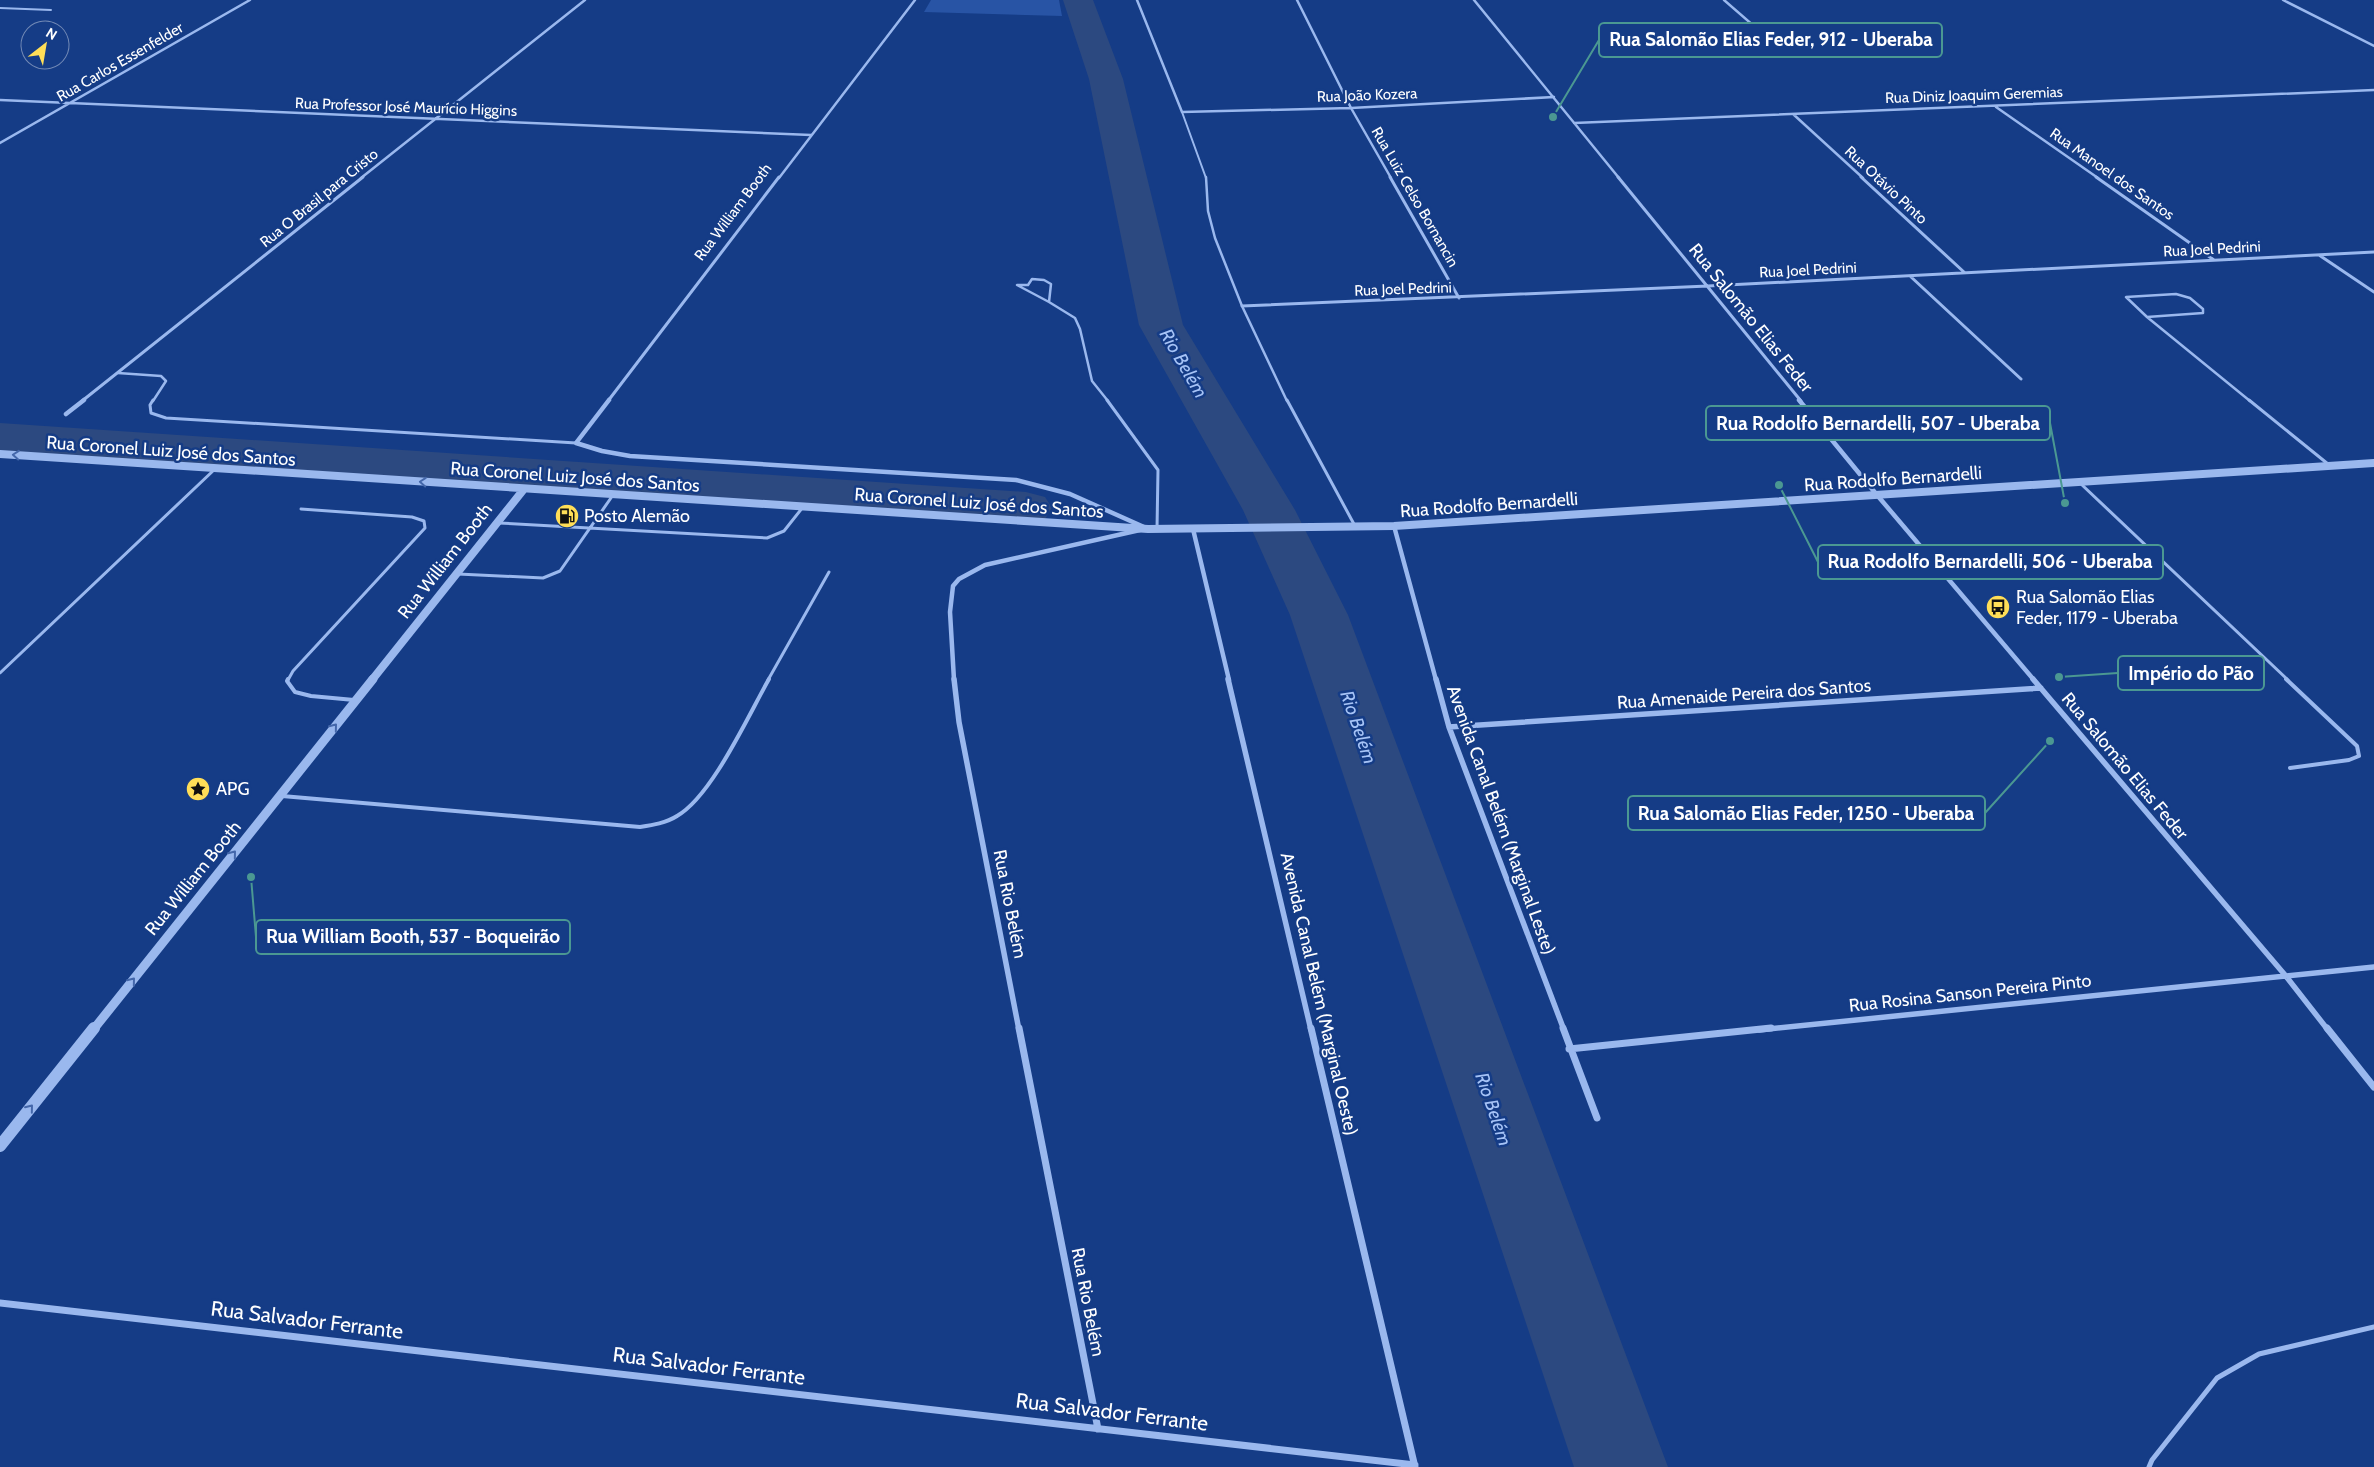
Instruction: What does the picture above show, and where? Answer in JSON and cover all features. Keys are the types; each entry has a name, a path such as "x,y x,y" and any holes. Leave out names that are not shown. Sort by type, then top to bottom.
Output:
{"street":[{"name":"Rua Carlos Essenfelder","path":"0,143 250,0"},
{"name":"Rua O Brasil para Cristo","path":"66,414 585,0"},
{"name":"Rua William Booth","path":"576,443 915,0"},
{"path":"1137,0 1182,112"},
{"name":"Rua Luiz Celso Bornancin","path":"1297,0 1351,108 1459,298"},
{"name":"Rua Salomão Elias Feder","path":"1474,0 1877,495 2285,975 2374,1087"},
{"path":"1724,0 1784,52"},
{"path":"2283,0 2374,46"},
{"name":"Rua Diniz Joaquim Geremias","path":"1574,123 2374,90"},
{"name":"Rua João Kozera","path":"1182,112 1351,108 1554,97"},
{"name":"Rua Professor José Maurício Higgins","path":"0,100 811,135"},
{"name":"Rua Manoel dos Santos","path":"1996,106 2215,260"},
{"name":"Rua Otávio Pinto","path":"1793,114 1965,273"},
{"name":"Rua Joel Pedrini","path":"1242,306 1459,298 2374,252"},
{"path":"2318,254 2374,292"},
{"path":"1910,276 2021,379"},
{"name":"Rua Coronel Luiz José dos Santos","path":"576,443 602,451 630,456 930,473 1016,480 1070,494 1148,529"},
{"name":"Rua Coronel Luiz José dos Santos","path":"0,454 1148,529 1230,528"},
{"name":"Rua Rodolfo Bernardelli","path":"1230,528 1394,526 2374,463"},
{"name":"Rua William Booth","path":"0,1146 524,489"},
{"name":"Avenida Canal Belém (Marginal Leste)","path":"1394,526 1449,727 1569,1049 1597,1118"},
{"name":"Rua Rio Belém","path":"1098,1428 959,722 953,677 950,598 954,585 967,573 985,565 1148,529"},
{"name":"Avenida Canal Belém (Marginal Oeste)","path":"1193,529 1415,1466"},
{"name":"Rua Amenaide Pereira dos Santos","path":"1449,727 2041,688"},
{"name":"Rua Rosina Sanson Pereira Pinto","path":"1569,1049 2374,967"},
{"name":"Rua Salvador Ferrante","path":"0,1303 1415,1466"}],"lane":[{"path":"0,8 51,10"},
{"path":"1182,112 1206,177 1208,211 1215,238 1242,306 1300,428 1355,526"},
{"path":"1049,302 1051,284 1044,280 1032,280 1028,286 1017,285 1074,318 1080,329 1092,381 1158,470 1158,529"},
{"path":"2147,317 2198,315 2203,313 2204,309 2190,298 2176,294 2126,297 2147,317 2330,466"},
{"path":"118,373 161,376 166,381 150,405 150,414 166,418 576,443"},
{"path":"0,673 215,469"},
{"path":"2080,482 2357,746 2359,756 2349,760 2290,768"},
{"path":"456,574 543,578 552,576 560,571 613,495"},
{"path":"497,523 767,538 778,536 786,530 803,507"},
{"path":"302,509 412,517 424,521 425,528 293,671 287,682 295,692 311,696 356,700"},
{"path":"280,796 640,827 667,823 691,806 705,791 828,572"},
{"path":"2149,1467 2152,1460 2217,1378 2259,1354 2374,1327"}],"shaded area":[{"path":"931,0 1059,0 1062,16 924,12"}],"waterway":[{"name":"Rio Belém","path":"1078,0 1106,79 1161,325 1269,510 1319,615 1621,1467"},
{"path":"0,438 1026,508"}],"place":[{"name":"Rua Salomão Elias Feder, 912 - Uberaba","path":"1553,117"},
{"name":"Rua Rodolfo Bernardelli, 506 - Uberaba","path":"1779,485"},
{"name":"Rua Rodolfo Bernardelli, 507 - Uberaba","path":"2065,503"},
{"name":"Posto Alemão","path":"567,516"},
{"name":"Rua Salomão Elias Feder, 1179 - Uberaba","path":"1998,607"},
{"name":"Império do Pão","path":"2059,677"},
{"name":"Rua Salomão Elias Feder, 1250 - Uberaba","path":"2050,741"},
{"name":"APG","path":"198,789"},
{"name":"Rua William Booth, 537 - Boqueirão","path":"251,877"}]}
